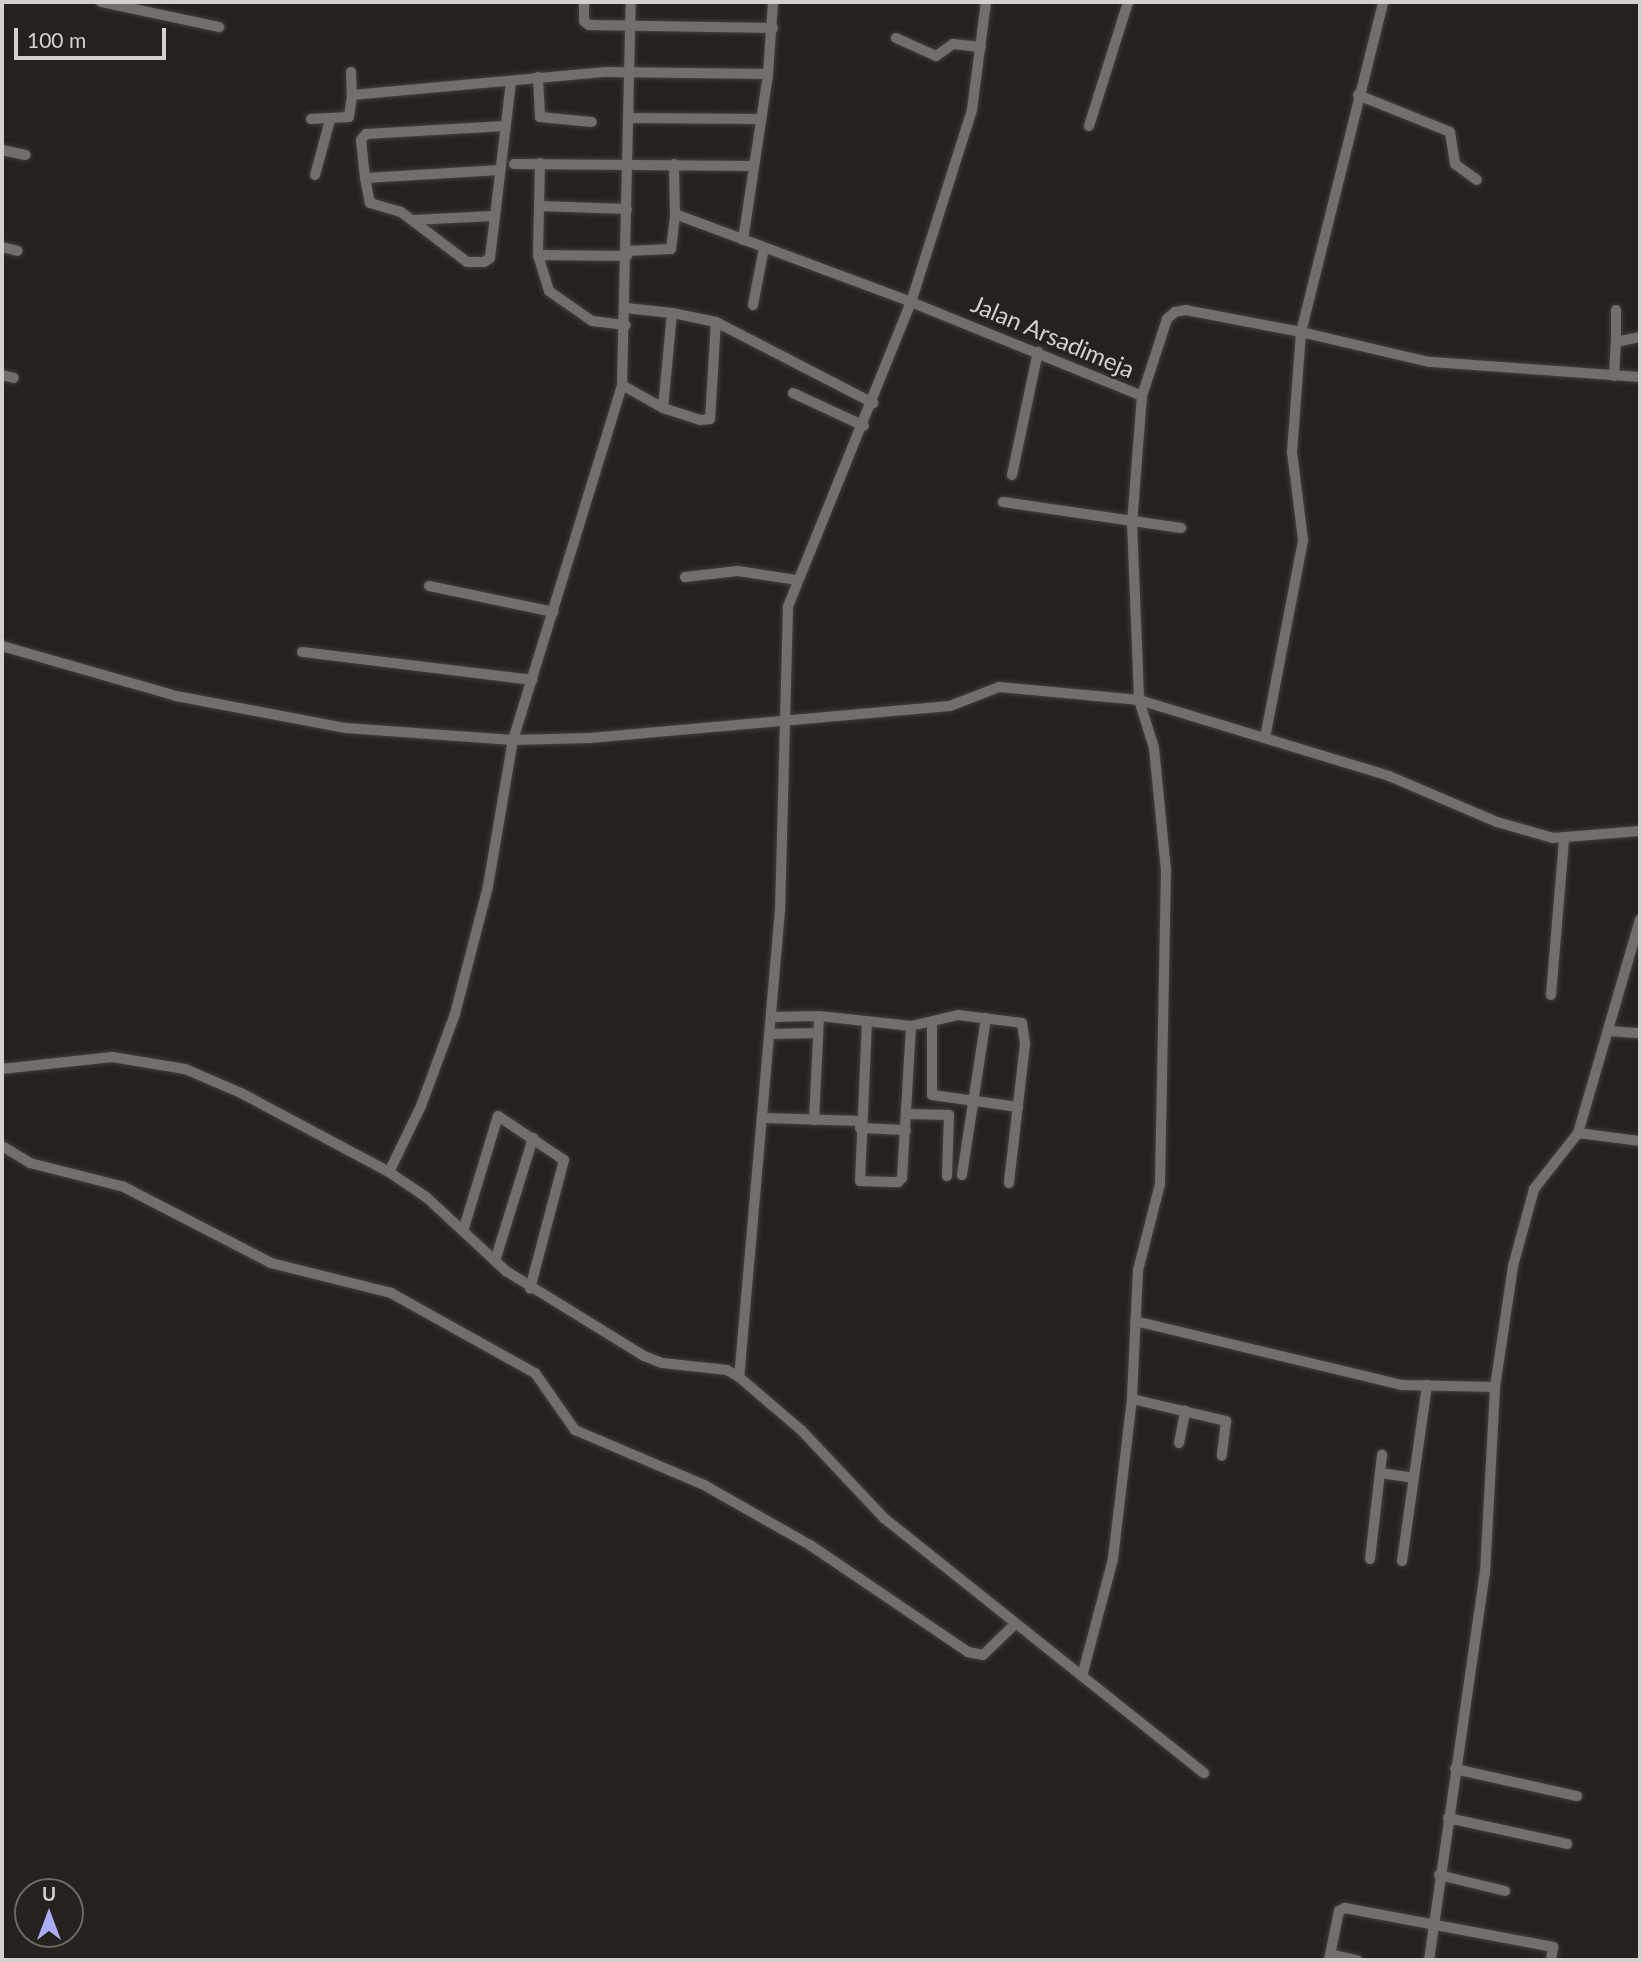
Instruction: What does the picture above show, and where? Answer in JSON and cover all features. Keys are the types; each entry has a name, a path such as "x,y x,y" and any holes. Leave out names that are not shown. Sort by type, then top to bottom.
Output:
{"street":[{"path":"101,2 219,27"},
{"path":"584,2 586,24 773,29"},
{"path":"389,1172 421,1106 455,1014 488,886 513,740 622,385 626,325 631,2"},
{"path":"743,240 768,74 773,2"},
{"path":"739,1377 765,1118 780,910 782,719 788,607 797,580 864,426 911,302 972,110 986,2"},
{"path":"1089,126 1128,2"},
{"path":"1265,738 1303,540 1292,452 1301,332 1383,2"},
{"path":"896,38 936,56 953,44 981,47"},
{"path":"310,119 349,117 351,72"},
{"path":"352,95 511,83 538,77 629,72 768,74"},
{"path":"538,77 540,117 592,122"},
{"path":"505,126 366,134 361,140 370,204 401,212 461,259 475,263 490,258 511,83"},
{"path":"1358,95 1450,132 1455,164 1477,180"},
{"path":"628,118 761,119"},
{"path":"315,175 330,120"},
{"path":"2,150 25,155"},
{"path":"540,163 538,255 543,281 572,310 592,321 626,325"},
{"path":"514,164 754,166"},
{"path":"538,255 671,249 675,214 674,164"},
{"path":"365,178 500,170"},
{"path":"539,206 627,209"},
{"name":"Jalan Arsadimeja","path":"675,214 911,302 1142,396 1167,319 1175,312 1186,310 1301,332"},
{"path":"413,220 494,216"},
{"path":"2,247 18,251"},
{"path":"753,305 764,248"},
{"path":"626,309 672,313 716,322 873,403"},
{"path":"1614,376 1616,310"},
{"path":"663,408 672,313"},
{"path":"622,385 663,408 700,420 713,414 716,322"},
{"path":"1301,332 1429,362 1640,377"},
{"path":"1616,342 1640,337"},
{"path":"1012,475 1038,352"},
{"path":"2,374 14,379"},
{"path":"793,393 864,426"},
{"path":"1082,1676 1113,1559 1132,1399 1138,1270 1160,1184 1168,967 1160,784 1139,700 1132,522 1142,396"},
{"path":"1003,502 1181,528"},
{"path":"685,577 738,571 797,580"},
{"path":"429,586 553,612"},
{"path":"2,646 176,696 346,728 513,740 590,738 950,706 999,687 1139,700 1390,776 1497,822 1564,839 1640,831"},
{"path":"302,652 532,680"},
{"path":"1551,995 1564,839"},
{"path":"1429,1960 1439,1875 1485,1573 1495,1387 1526,1208 1534,1189 1578,1133 1640,920"},
{"path":"771,1017 818,1016 911,1026 932,1023 950,1016 1024,1024 1009,1183"},
{"path":"814,1120 818,1016"},
{"path":"962,1175 986,1018"},
{"path":"867,1021 860,1124 860,1181 900,1181 906,1130 911,1026"},
{"path":"932,1023 930,1092 936,1098 1018,1107"},
{"path":"1608,1031 1640,1033"},
{"path":"770,1034 818,1032"},
{"path":"2,1069 112,1057 185,1069 241,1093 389,1172 426,1197 495,1261 530,1289 643,1356 662,1363 727,1370 739,1377 801,1430 884,1518 1013,1626 1082,1676 1204,1773"},
{"path":"907,1114 949,1115 947,1176"},
{"path":"463,1231 498,1116 564,1160 530,1289"},
{"path":"765,1118 814,1120 906,1130"},
{"path":"1578,1133 1640,1141"},
{"path":"495,1261 533,1138"},
{"path":"2,1146 30,1163 124,1186 271,1263 391,1293 535,1373 575,1430 718,1493 810,1545 968,1652 984,1655 1013,1626"},
{"path":"1135,1321 1402,1385 1495,1387"},
{"path":"1402,1561 1427,1385"},
{"path":"1132,1399 1226,1421 1222,1456"},
{"path":"1179,1443 1185,1410"},
{"path":"1370,1559 1382,1455"},
{"path":"1380,1473 1414,1478"},
{"path":"1455,1769 1577,1796"},
{"path":"1448,1818 1567,1844"},
{"path":"1439,1875 1504,1891"},
{"path":"1357,1960 1330,1957 1339,1911 1345,1908 1553,1947 1551,1960"}]}
